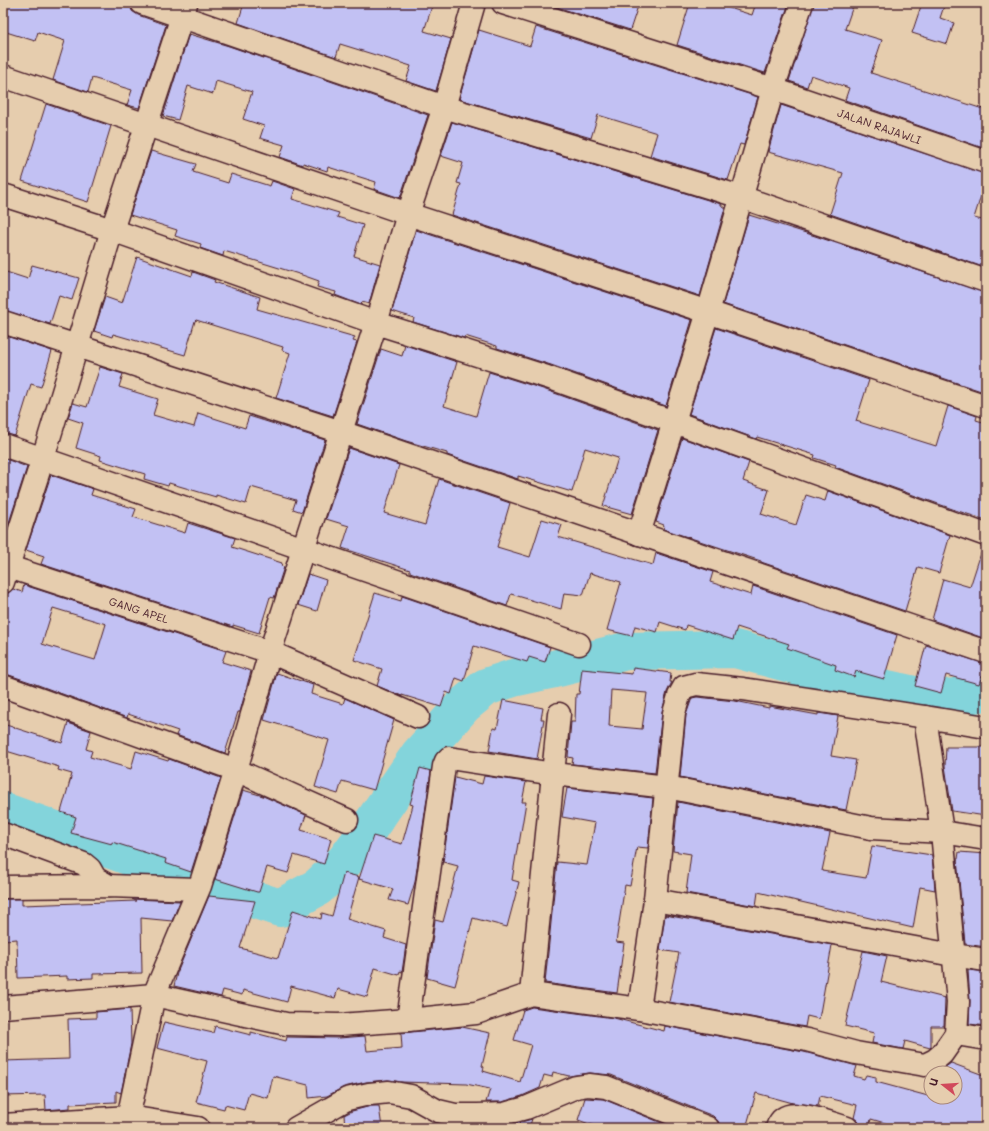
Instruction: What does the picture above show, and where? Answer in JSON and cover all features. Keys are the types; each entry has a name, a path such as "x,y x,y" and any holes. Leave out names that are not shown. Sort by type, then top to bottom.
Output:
{"street":[{"path":"142,3 184,10 444,107 741,197 986,281"},
{"path":"127,1123 154,995 201,881 236,770 270,652 376,323 408,214 444,107 474,3"},
{"name":"JALAN RAJAWLI","path":"503,3 773,89 986,162"},
{"path":"639,534 708,312 773,89 802,3"},
{"path":"5,572 43,458 112,230 184,10"},
{"path":"3,76 408,214 708,312 986,406"},
{"path":"3,195 112,230 376,323 546,377 986,535"},
{"path":"3,322 341,432 986,652"},
{"path":"3,445 579,644"},
{"name":"GANG APEL","path":"5,572 270,652 418,717"},
{"path":"640,1009 655,900 674,713 679,696 684,687 696,684 743,689 986,727"},
{"path":"3,686 236,770 347,820"},
{"path":"531,994 559,714"},
{"path":"3,1007 154,995 286,1024 339,1025 476,1013 531,994 640,1009 807,1040 856,1053 925,1065 935,1060 942,1054 956,1034 958,1002 942,832 925,717"},
{"path":"408,1020 446,761 449,758 554,774 667,787 871,828 942,832 986,839"},
{"path":"3,834 84,864 95,878 109,886"},
{"path":"3,887 109,886 201,881"},
{"path":"655,900 986,960"},
{"path":"956,1034 986,1039"},
{"path":"296,1128 347,1099 369,1094 389,1092 411,1096 438,1111 455,1115 504,1114 526,1108 576,1087 589,1085 606,1087 708,1128"},
{"path":"777,1128 784,1118 792,1115 800,1115 847,1128"},
{"path":"3,1125 127,1123 198,1128"}],"building":[{"path":"3,3 123,3 130,5 132,11 138,15 166,25 139,108 127,105 132,90 92,78 88,92 53,80 65,41 38,32 35,41 3,31"},
{"path":"244,3 433,3 424,31 451,39 436,91 406,81 411,66 340,44 336,57 238,23"},
{"path":"544,3 639,3 630,30"},
{"path":"690,3 713,3 752,15 756,3 789,3 765,73 677,45"},
{"path":"814,3 854,3 845,29 882,40 871,73 986,110 986,149 845,100 849,88 811,75 807,87 789,81"},
{"path":"922,3 945,3 940,18 954,23 947,44 912,33"},
{"path":"536,27 758,97 744,145 740,144 728,180 650,156 657,133 598,115 591,138 459,99 479,30 530,46"},
{"path":"189,34 229,46 428,115 400,198 374,189 376,182 328,167 327,171 280,157 284,145 260,138 264,126 243,119 252,92 216,81 213,94 188,86 178,120 163,116"},
{"path":"46,104 111,126 88,202 22,181"},
{"path":"781,105 986,174 986,180 974,218 986,221 986,268 830,214 843,173 768,152"},
{"path":"452,122 721,204 725,208 700,296 452,215 461,184 457,183 463,163 441,156"},
{"path":"151,151 196,164 193,172 228,183 231,174 270,186 272,181 295,189 292,199 339,213 337,217 363,225 354,256 380,264 369,304 362,302 361,305 335,295 336,292 317,287 319,281 302,275 224,251 223,256 200,248 201,244 175,236 177,230 130,215"},
{"path":"749,215 986,293 986,386 984,392 723,304"},
{"path":"416,230 692,320 666,406 551,365 497,348 497,346 465,336 464,338 413,322 414,318 392,311"},
{"path":"137,257 192,276 193,272 215,280 214,282 260,297 257,309 355,337 353,341 357,342 333,416 276,398 290,353 282,350 283,347 196,320 185,355 113,334 112,337 94,331 105,297 122,303"},
{"path":"32,265 79,278 72,300 59,296 50,324 3,310 3,271 28,279"},
{"path":"716,328 869,380 856,421 936,446 948,406 977,416 976,420 986,423 986,520 835,467 836,465 814,458 815,455 757,437 756,439 689,414"},
{"path":"3,335 52,351 41,387 31,384 15,436 3,433"},
{"path":"405,345 457,362 444,406 476,416 489,372 543,389 658,430 632,514 603,506 618,458 585,448 572,492 518,476 518,479 447,455 447,453 357,424 381,349 402,356"},
{"path":"100,367 123,374 119,387 158,399 153,415 194,427 198,413 245,428 249,416 325,440 302,512 293,509 296,500 251,487 246,504 169,483 168,486 144,479 145,474 100,460 101,456 76,448 83,423 68,418 73,403 87,407"},
{"path":"682,438 749,462 743,481 769,490 761,514 796,525 806,495 825,501 828,491 950,535 939,573 918,567 905,611 663,529 664,525 656,522"},
{"path":"349,448 399,465 384,513 425,525 439,479 510,503 497,547 530,557 542,519 562,525 558,537 653,565 656,553 713,572 710,582 751,595 753,586 897,635 884,679 856,671 854,677 835,670 836,665 787,648 789,644 737,627 733,640 686,625 685,630 660,622 657,632 635,626 632,636 607,630 621,582 590,573 583,595 564,593 561,609 511,594 507,606 410,572 410,570 342,548 349,526 326,519"},
{"path":"3,458 27,467 3,541"},
{"path":"51,475 93,489 91,495 136,509 133,517 185,533 188,523 235,538 232,547 282,563 281,566 284,567 274,598 270,597 259,633 233,625 233,627 41,564 44,556 26,550"},
{"path":"983,547 986,548 986,639 932,620 943,579 970,587"},
{"path":"308,574 326,580 317,611 298,605"},
{"path":"24,585 226,651 222,662 251,671 240,712 238,712 225,753 176,735 178,731 128,714 127,718 3,673 3,594 6,594 13,589 22,592","holes":["53,608 106,624 95,660 42,644"]},
{"path":"375,593 401,601 402,596 550,647 545,662 529,657 527,662 474,646 464,681 456,678 451,694 446,692 441,707 402,696 377,686 382,669 354,660"},
{"path":"926,645 986,664 986,676 982,675 979,684 946,675 941,693 915,686"},
{"path":"633,668 671,673 670,682 672,682 667,692 662,712 655,773 572,764 573,758 568,757 571,722 575,722 576,694 579,694 582,669 632,674","holes":["611,690 647,693 642,729 609,726"]},
{"path":"277,673 313,685 311,694 343,704 345,698 394,720 374,790 342,781 338,794 315,787 329,740 264,720"},
{"path":"697,697 735,701 769,708 769,706 818,715 818,713 838,716 831,756 856,760 846,810 680,777 686,715 692,698"},
{"path":"503,700 543,708 541,719 544,719 537,759 489,751 493,728 497,729"},
{"path":"68,723 91,731 86,749 92,751 90,757 131,769 136,751 168,761 169,759 221,778 191,872 165,863 166,859 112,842 112,844 71,833 76,817 61,812 72,774 58,770 59,767 3,750 3,724 62,743"},
{"path":"946,747 986,747 986,816 952,811 945,766"},
{"path":"420,768 431,771 415,882 408,905 389,900 393,889 359,879 373,836 402,844 413,805 410,804"},
{"path":"484,776 526,782 522,802 526,802 512,880 519,882 507,927 473,918 455,986 427,978 435,920 443,922 458,866 443,862 455,777 482,784"},
{"path":"567,788 653,798 648,848 637,847 630,886 625,885 616,942 624,943 617,993 545,983 557,862 587,865 595,823 562,817"},
{"path":"243,790 263,796 306,815 301,830 331,839 324,864 294,855 288,873 267,867 259,892 215,879"},
{"path":"678,802 830,833 822,871 866,878 872,846 932,855 935,890 920,887 913,928 758,892 756,906 686,893 691,854 673,851"},
{"path":"959,852 986,854 986,947 965,944 957,859"},
{"path":"344,873 359,877 347,919 386,931 384,938 406,945 402,972 400,971 399,975 375,968 367,997 338,989 335,998 291,986 287,1002 243,990 242,995 223,990 221,997 174,986 177,973 209,896 255,901 240,948 278,958 293,910 321,919 322,913 332,916"},
{"path":"3,899 22,899 22,905 136,901 132,899 180,901 172,921 141,918 142,973 93,974 93,978 67,979 67,976 18,978 17,939 3,940"},
{"path":"665,915 832,945 819,1019 807,1016 805,1027 669,1002 679,953 660,950"},
{"path":"863,951 887,956 881,982 945,998 944,1026 931,1026 930,1048 905,1041 903,1049 872,1043 874,1033 845,1026"},
{"path":"968,970 986,972 986,1026 969,1024 970,1001"},
{"path":"532,1007 614,1018 664,1031 665,1026 804,1052 857,1066 854,1076 864,1079 866,1075 876,1077 876,1082 923,1095 923,1105 963,1105 963,1067 986,1076 986,1128 902,1128 871,1119 869,1128 859,1128 857,1120 854,1118 857,1105 820,1096 818,1106 793,1103 756,1093 746,1128 720,1128 718,1121 713,1116 611,1075 590,1073 569,1076 553,1072 552,1077 544,1075 540,1088 522,1096 502,1102 486,1102 490,1089 466,1084 401,1082 388,1080 366,1082 344,1087 327,1096 309,1098 308,1085 273,1076 268,1098 249,1093 244,1110 225,1105 224,1109 196,1102 207,1061 157,1048 164,1022 213,1033 215,1026 251,1035 251,1032 286,1041 287,1037 339,1038 365,1036 367,1051 402,1048 401,1033 462,1027 490,1033 482,1066 484,1067 483,1071 520,1082 531,1045 514,1040 523,1010"},
{"path":"130,1009 131,1044 121,1093 116,1091 116,1102 70,1104 70,1108 46,1110 45,1095 3,1096 3,1061 69,1059 68,1019 96,1018 96,1012"},
{"path":"585,1098 603,1099 674,1128 601,1128 578,1120"},
{"path":"371,1106 379,1106 382,1128 345,1128 344,1115 352,1111"},
{"path":"532,1119 529,1128 478,1128 507,1126"}],"waterway":[{"path":"3,811 175,873 280,908 318,887 345,861 419,755 464,705 486,687 513,678 626,651 735,649 869,685 933,699 986,692"}]}
